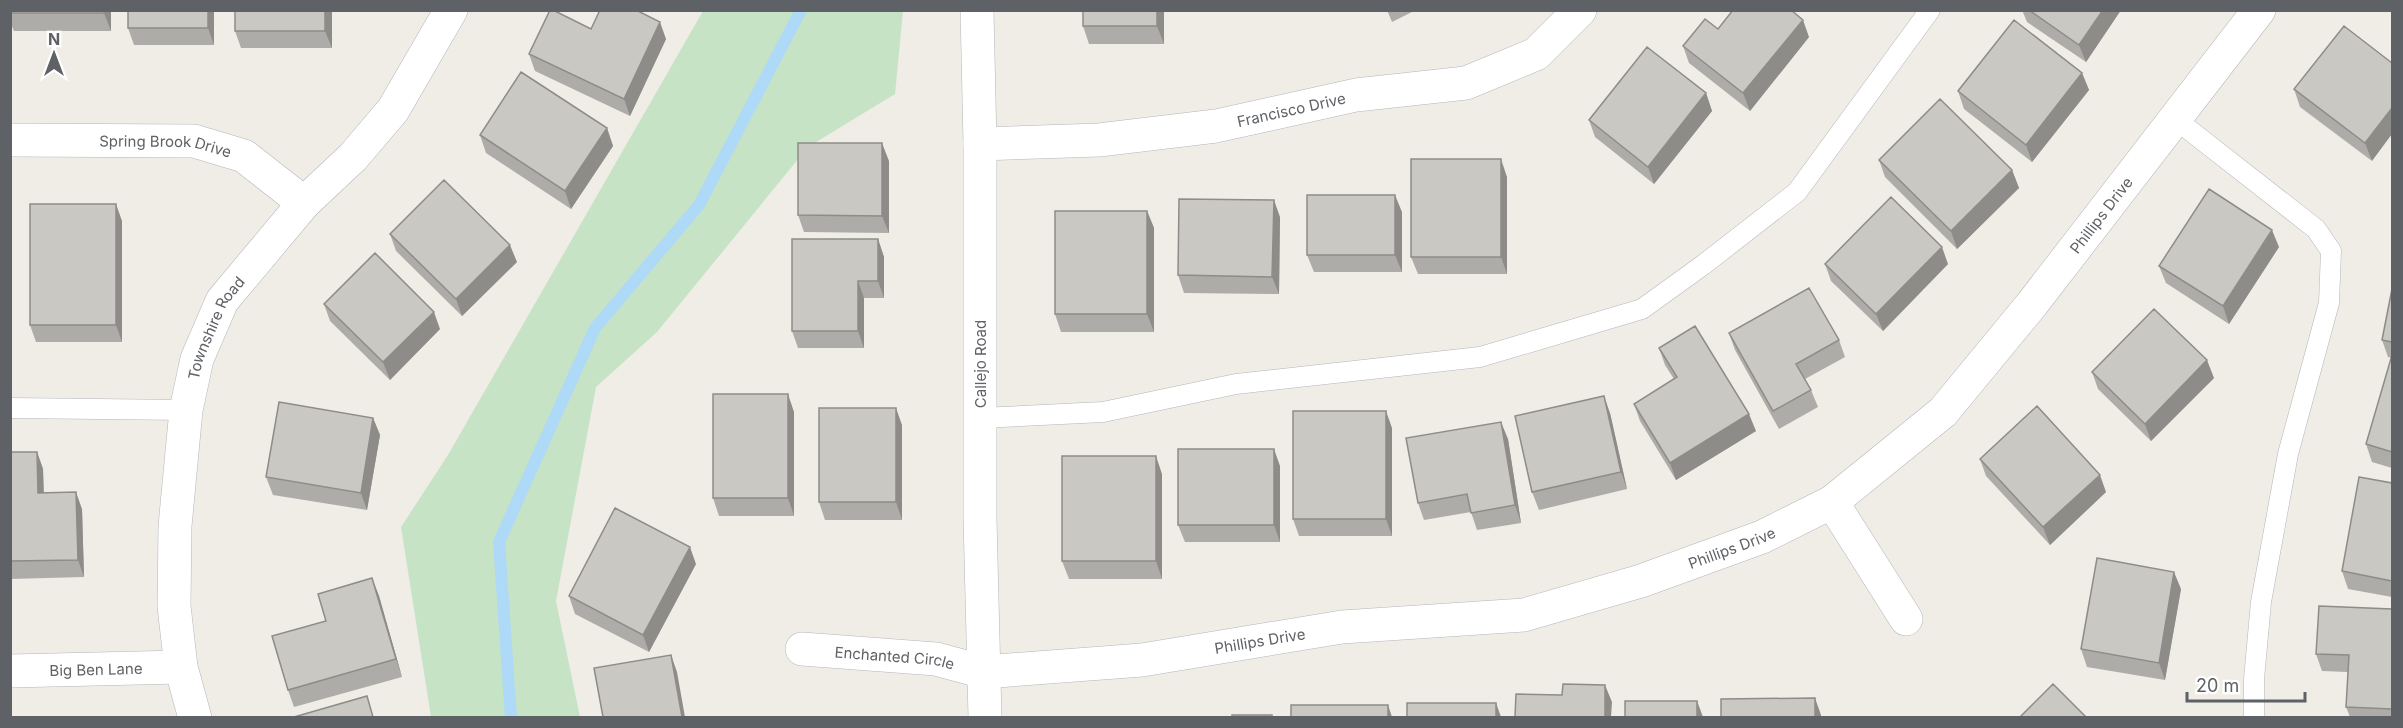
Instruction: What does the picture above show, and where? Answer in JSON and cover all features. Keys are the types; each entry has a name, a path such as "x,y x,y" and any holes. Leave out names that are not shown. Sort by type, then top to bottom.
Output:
{"street":[{"name":"Townshire Road","path":"195,717 181,667 174,606 174,572 175,526 186,410 197,358 222,301 304,203 352,158 393,110 451,10"},
{"name":"Callejo Road","path":"977,10 985,717"},
{"name":"Francisco Drive","path":"980,144 1099,140 1216,126 1356,95 1466,83 1536,54 1580,10"},
{"name":"Phillips Drive","path":"984,672 1142,660 1342,627 1524,615 1641,581 1762,537 1832,502 1943,412 2032,304 2259,10"},
{"name":"Spring Brook Drive","path":"10,140 194,141 244,156 304,203"},
{"path":"1832,502 1906,619"},
{"name":"Enchanted Circle","path":"802,649 936,659 984,672"},
{"name":"Big Ben Lane","path":"10,671 181,667"}],"lane":[{"path":"980,418 1103,412 1236,384 1480,357 1642,309 1797,192 1930,10"},
{"path":"2174,118 2316,229 2331,251 2329,303 2288,454 2261,602 2254,679 2254,717"},
{"path":"10,408 186,410"}],"green space":[{"path":"703,11 903,11 895,94 808,147 657,332 596,387 556,601 580,717 431,717 401,527 448,455"}],"building":[{"path":"10,10 104,10 104,13 10,13"},
{"path":"128,10 208,10 208,28 128,28"},
{"path":"235,10 325,10 325,31 235,31"},
{"path":"550,10 591,29 600,10 636,10 660,22 624,99 529,54"},
{"path":"1083,10 1157,10 1157,26 1083,26"},
{"path":"1733,10 1791,10 1803,20 1743,93 1683,46 1705,19 1718,29"},
{"path":"2029,10 2103,10 2079,45"},
{"path":"2014,20 2082,73 2026,145 1958,91"},
{"path":"2344,26 2392,63 2392,108 2365,143 2294,89"},
{"path":"1647,47 1706,93 1648,167 1589,120"},
{"path":"521,72 607,128 565,191 480,135"},
{"path":"1940,99 2012,170 1951,231 1879,160"},
{"path":"798,143 882,143 882,216 798,215"},
{"path":"1411,159 1501,159 1501,257 1411,257"},
{"path":"444,180 510,245 456,299 390,234"},
{"path":"2209,189 2272,230 2223,306 2159,266"},
{"path":"1307,195 1395,195 1395,255 1307,255"},
{"path":"1891,197 1942,247 1876,314 1825,264"},
{"path":"1179,199 1274,200 1272,277 1178,275"},
{"path":"30,204 116,204 116,325 30,325"},
{"path":"1055,211 1147,211 1147,314 1055,314"},
{"path":"792,239 878,239 878,281 858,281 858,331 792,331"},
{"path":"375,253 434,312 383,362 324,304"},
{"path":"1809,288 1839,340 1796,364 1811,390 1773,411 1729,333"},
{"path":"2392,289 2392,342 2382,340"},
{"path":"2154,309 2207,360 2145,424 2092,372"},
{"path":"1695,326 1749,414 1670,463 1634,404 1677,377 1659,348"},
{"path":"2392,355 2392,452 2366,444"},
{"path":"713,394 788,394 788,498 713,498"},
{"path":"1604,396 1621,472 1532,492 1515,416"},
{"path":"279,402 373,418 361,493 266,477"},
{"path":"2037,406 2100,475 2043,527 1980,459"},
{"path":"819,408 896,408 896,502 819,502"},
{"path":"1293,411 1386,411 1386,519 1293,519"},
{"path":"1501,422 1515,505 1471,513 1467,494 1418,503 1406,438"},
{"path":"1178,449 1274,449 1274,525 1178,525"},
{"path":"10,452 37,452 38,493 76,492 78,560 10,561"},
{"path":"1062,456 1156,456 1156,561 1062,561"},
{"path":"2359,477 2392,483 2392,581 2342,571"},
{"path":"615,508 690,547 643,635 569,596"},
{"path":"2097,558 2174,572 2159,663 2081,649"},
{"path":"372,578 396,659 288,690 272,636 326,621 318,594"},
{"path":"2319,606 2392,609 2392,709 2346,707 2349,655 2316,654"},
{"path":"671,655 682,717 603,717 594,668"},
{"path":"1563,684 1605,685 1605,717 1515,717 1516,694 1562,695"},
{"path":"2053,684 2086,717 2020,717"},
{"path":"367,696 373,717 294,717"},
{"path":"1815,698 1815,717 1721,717 1721,699"},
{"path":"1625,701 1697,701 1697,717 1625,717"},
{"path":"1407,703 1496,703 1496,717 1407,717"},
{"path":"1291,705 1388,705 1388,717 1291,717"},
{"path":"1232,715 1272,715 1272,717 1232,717"}],"waterway":[{"path":"511,718 499,542 595,328 699,205 801,10"}]}
